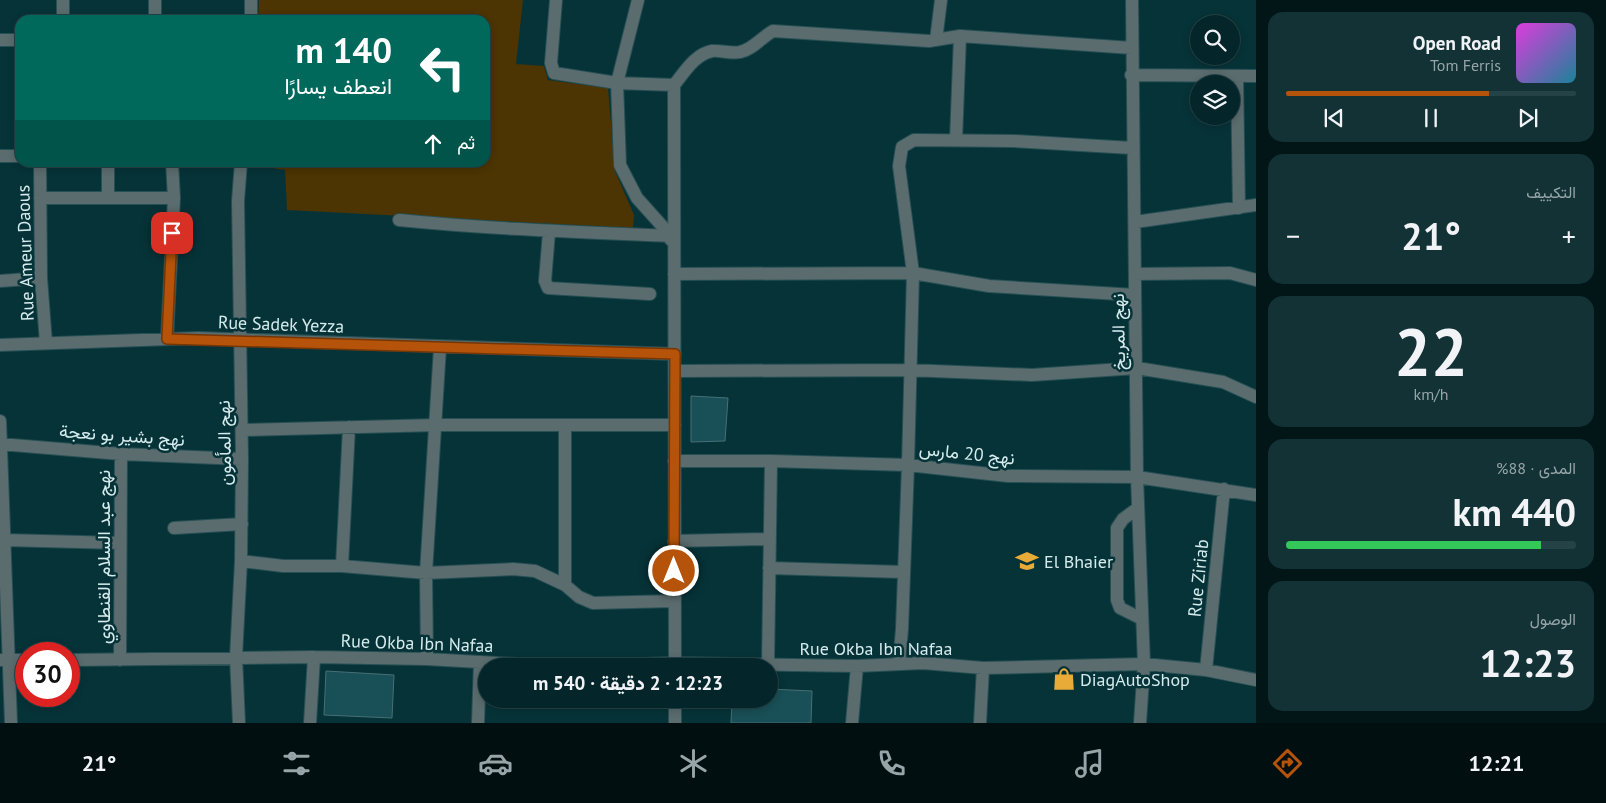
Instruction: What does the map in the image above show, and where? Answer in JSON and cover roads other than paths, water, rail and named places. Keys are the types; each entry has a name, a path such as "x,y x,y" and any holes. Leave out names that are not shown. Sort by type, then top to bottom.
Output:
{"street":[{"path":"63,0 63,15"},
{"path":"155,0 155,15"},
{"path":"251,0 251,15"},
{"path":"556,0 552,70 557,74 617,83 674,85"},
{"path":"638,0 617,83 620,165 637,198 669,236 674,249"},
{"path":"936,40 941,0"},
{"name":"نهج المريخ","path":"1132,0 1132,148 1135,222 1137,477 1144,664 1140,723"},
{"path":"675,658 674,85 696,59 705,54 712,51 739,52 750,48 761,38 773,31 936,40 960,36 1132,48"},
{"path":"956,140 960,36"},
{"path":"0,40 15,40"},
{"path":"1132,75 1190,76"},
{"path":"1240,76 1256,76"},
{"path":"1238,125 1239,208"},
{"path":"898,664 902,629 913,273 899,166 902,146 914,140 956,140 1014,141 1132,148"},
{"path":"0,156 15,156"},
{"name":"Rue Ameur Daous","path":"40,167 41,278 46,343"},
{"path":"108,167 108,198"},
{"path":"167,339 174,198 172,167"},
{"name":"نهج المأمون","path":"239,723 236,657 242,524 238,201 241,167"},
{"path":"40,198 174,198"},
{"path":"1135,222 1256,205"},
{"path":"400,220 463,226 523,228 549,232 669,236"},
{"path":"549,232 545,281 548,288 650,294"},
{"path":"674,274 913,273 988,286 1135,295"},
{"path":"1135,274 1230,273 1256,280"},
{"path":"0,281 41,278"},
{"name":"Rue Sadek Yezza","path":"0,345 167,339 675,354"},
{"path":"426,659 426,572 437,426 440,347"},
{"path":"675,371 910,370 1032,375 1137,368 1222,382 1256,397"},
{"path":"0,421 4,540 5,660 11,723"},
{"path":"242,430 349,427 675,425"},
{"path":"342,566 349,427"},
{"path":"565,427 565,585"},
{"name":"نهج بشير بو نعجة","path":"1,444 121,454 242,459"},
{"name":"نهج عبد السلام القنطاوي","path":"120,660 119,543 121,454"},
{"name":"نهج 20 مارس","path":"674,461 771,461 908,465 1008,476 1137,477 1256,495"},
{"path":"768,658 771,461"},
{"name":"Rue Ziriab","path":"1206,670 1224,489"},
{"path":"1138,508 1123,519 1117,528 1116,600 1120,608 1142,619"},
{"path":"174,528 242,524"},
{"path":"674,541 769,539"},
{"path":"4,540 119,543"},
{"path":"241,561 283,566 342,566 426,572 513,569 535,571 565,585 579,597 593,603 674,602"},
{"path":"769,568 903,572"},
{"path":"310,723 314,657"},
{"name":"Rue Okba Ibn Nafaa","path":"80,660 314,657 478,662"},
{"name":"Rue Okba Ibn Nafaa","path":"778,665 948,664 984,668 1144,664 1206,670 1256,680"},
{"path":"852,723 857,666"},
{"path":"980,723 984,668"},
{"path":"478,708 478,723"},
{"path":"675,708 675,723"}],"place":[{"name":"El Bhaier","path":"1027,561"},
{"name":"DiagAutoShop","path":"1064,679"}]}
